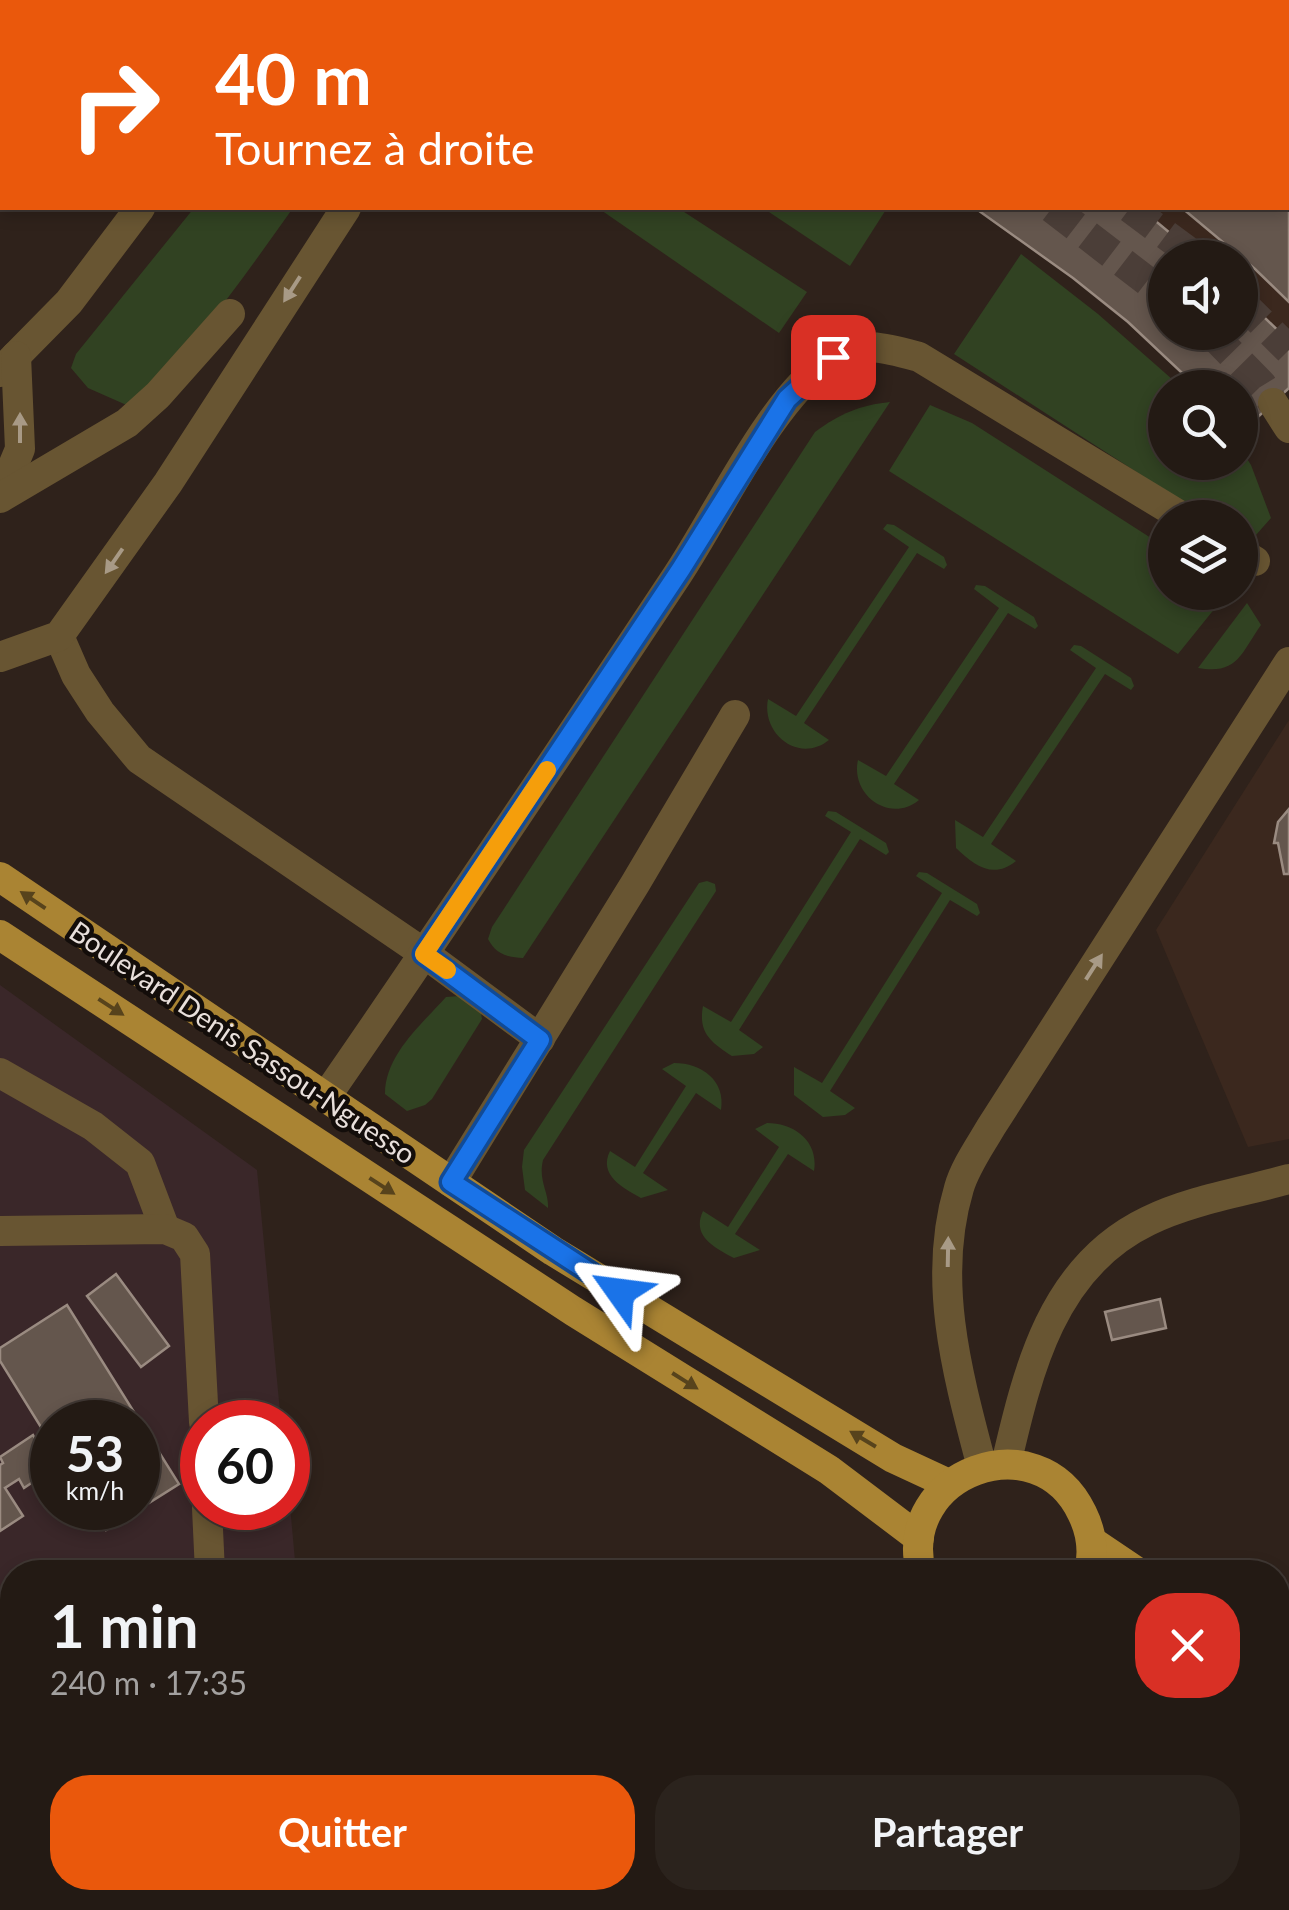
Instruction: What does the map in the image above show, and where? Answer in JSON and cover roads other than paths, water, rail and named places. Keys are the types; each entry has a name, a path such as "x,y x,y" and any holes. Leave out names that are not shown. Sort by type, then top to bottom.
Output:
{"main road":[{"name":"Boulevard Denis Sassou-Nguesso","path":"0,877 552,1250 893,1458 949,1484"},
{"name":"Boulevard Denis Sassou-Nguesso","path":"0,935 573,1311 829,1470 919,1538"},
{"path":"920,1560 919,1538 930,1508 949,1484 994,1466 1040,1472 1069,1492 1080,1507 1091,1541 1089,1560"},
{"path":"1091,1541 1119,1560"}],"street":[{"path":"0,497 20,449 8,364 68,302 138,210"},
{"path":"0,656 59,636 168,483 345,210"},
{"path":"0,497 127,423 158,395 230,314"},
{"path":"325,1098 681,569 787,399 833,357 856,347 884,347 919,357 1154,500"},
{"path":"59,636 76,675 100,712 139,758 424,954 540,1040"},
{"path":"994,1466 953,1349 947,1239 960,1184 991,1127 1289,662"},
{"path":"451,1182 735,716"},
{"path":"0,1073 93,1126 140,1163 166,1229"},
{"path":"994,1466 1048,1322 1066,1292 1094,1260 1149,1220 1289,1179"},
{"path":"0,1230 166,1229 184,1237 195,1254 203,1400"},
{"path":"209,1530 210,1560"}],"tunnel":[{"path":"1055,210 1148,282"},
{"path":"1133,210 1173,240"},
{"path":"1258,319 1289,350"},
{"path":"1228,350 1262,385 1273,403"}]}
